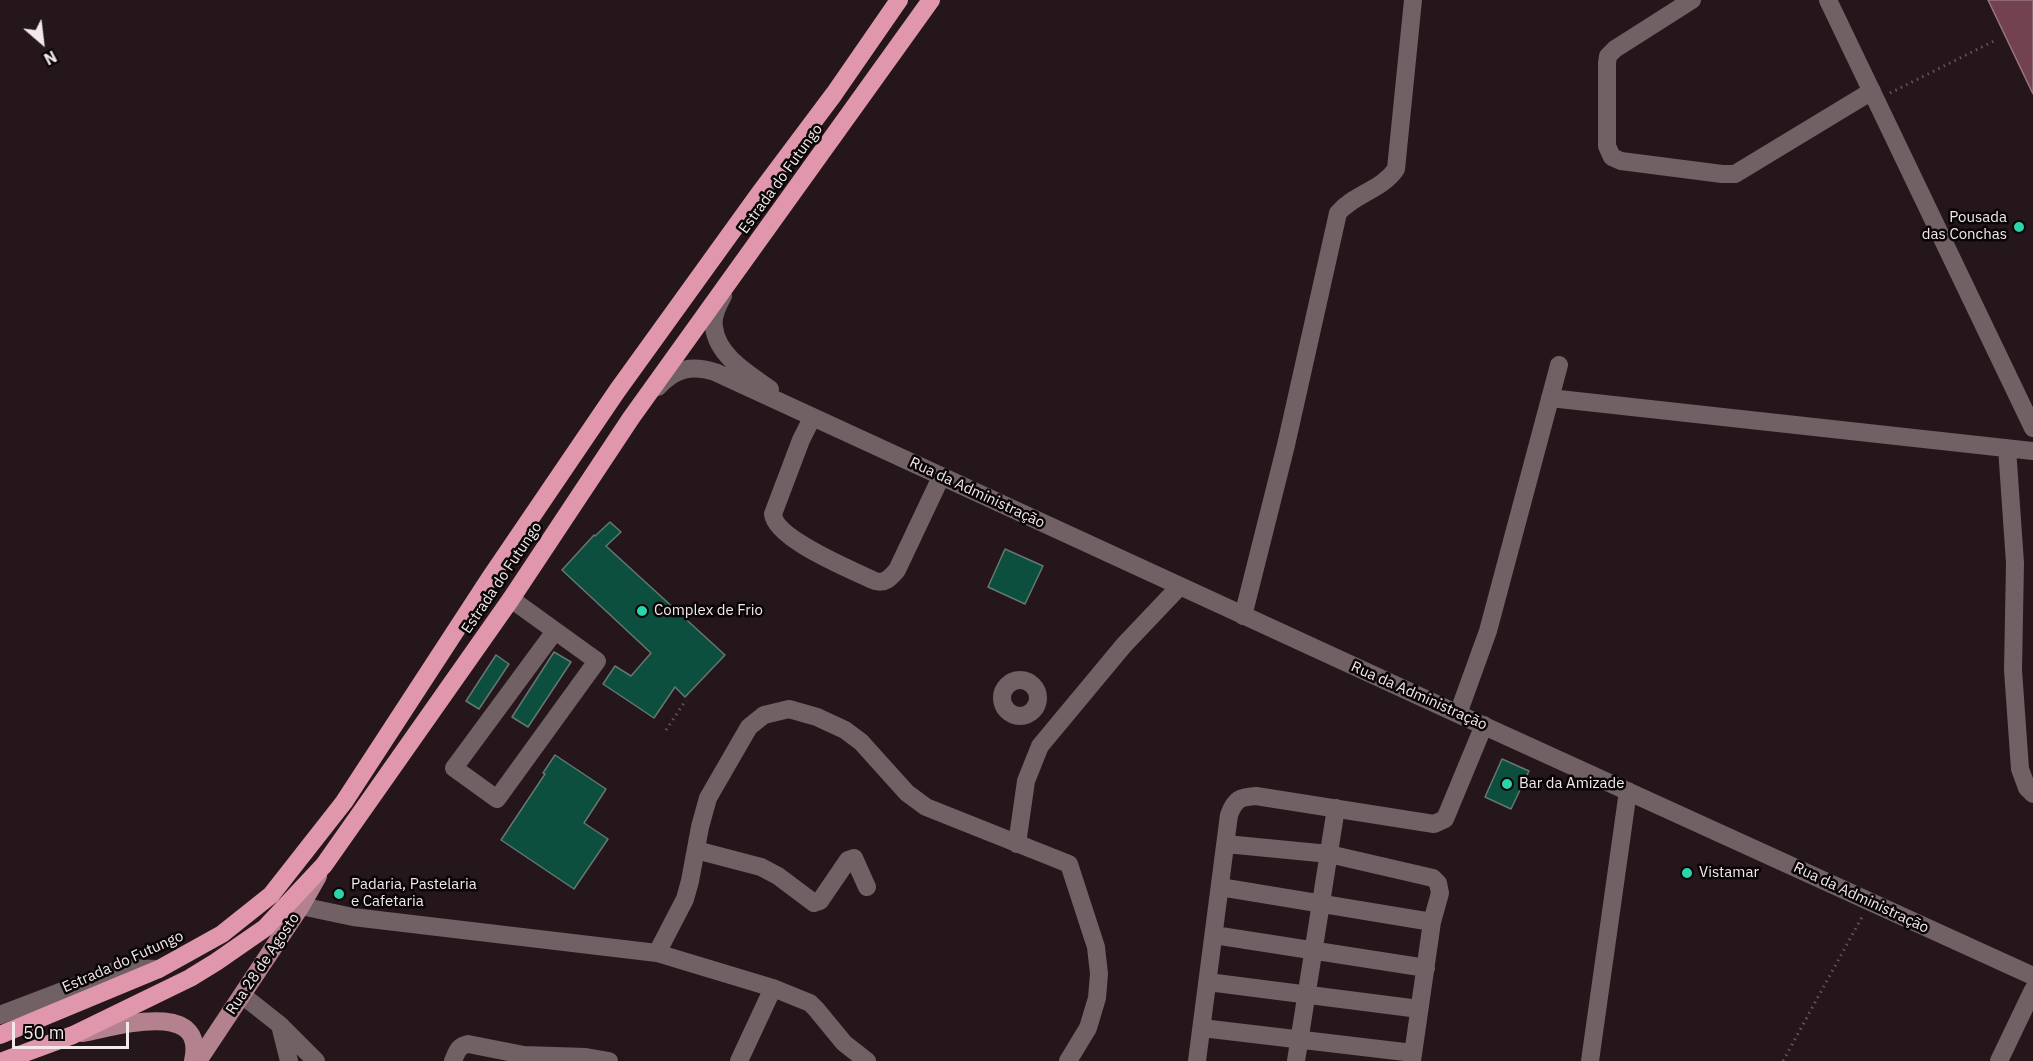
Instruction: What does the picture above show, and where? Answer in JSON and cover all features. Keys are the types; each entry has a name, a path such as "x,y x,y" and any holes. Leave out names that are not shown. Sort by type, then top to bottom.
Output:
{"highway":[{"name":"Estrada do Futungo","path":"0,1035 159,969 222,934 245,918 271,895 344,802 490,578 617,391 899,0"},
{"name":"Estrada do Futungo","path":"3,1061 73,1035 190,978 244,945 265,928 324,865 511,599 631,418 932,0"}],"main road":[{"name":"Rua 28 de Agosto","path":"198,1061 301,906 324,865"},
{"path":"73,1035 149,1021 174,1023 185,1028 193,1037 195,1049 193,1061"}],"street":[{"path":"1243,616 1286,445 1338,213 1346,204 1390,178 1396,169 1413,0"},
{"path":"1692,0 1615,49 1608,56 1607,146 1612,157 1621,161 1735,174 1874,95"},
{"path":"1828,0 2033,428"},
{"path":"730,279 716,313 713,326 716,337 738,365 809,416"},
{"path":"1458,714 1488,631 1559,365"},
{"path":"631,418 665,379 675,372 688,368 701,368 715,372 809,416"},
{"path":"1550,398 2033,451"},
{"path":"809,416 772,514 774,522 786,534 802,544 874,581 889,579 897,570 941,477"},
{"name":"Rua da Administração","path":"809,416 2033,976"},
{"path":"2007,448 2015,563 2013,670 2019,758 2020,769 2027,788 2033,794"},
{"path":"1017,844 1026,781 1040,746 1124,645 1180,586"},
{"path":"511,599 597,661 496,799 454,768 555,631"},
{"path":"657,953 685,899 708,798 749,727 764,715 789,709 817,717 845,730 861,742 907,793 926,807 1070,864 1096,946 1099,974 1097,998 1088,1028 1068,1061"},
{"path":"1035,709 1057,724"},
{"path":"1197,1061 1233,804 1242,797 1256,796 1434,824 1440,823 1445,819 1484,725"},
{"path":"1590,1061 1628,791"},
{"path":"1296,1061 1336,808"},
{"path":"1202,1028 1412,1057 1432,921 1440,893 1438,883 1433,878 1329,854 1226,844"},
{"path":"696,849 761,867 778,876 814,903 820,901 851,858 854,858 867,887"},
{"path":"1220,887 1432,921"},
{"path":"301,906 353,917 657,953 773,988 810,1003 844,1043 867,1061"},
{"path":"1214,935 1426,968"},
{"path":"0,1015 118,970 159,969"},
{"path":"1208,982 1419,1009"},
{"path":"739,1061 773,988"},
{"path":"1999,1061 2033,990"},
{"path":"242,995 280,1025 316,1061"},
{"path":"280,1025 289,1061"},
{"path":"453,1061 458,1048 468,1044 524,1055 586,1057 609,1061"}],"path":[{"path":"1874,95 1996,40"},
{"path":"666,730 686,700"},
{"path":"1782,1061 1870,902"}],"shaded area":[{"path":"1988,0 2033,0 2033,94"}],"building":[{"name":"Complex de Frio","path":"610,522 621,532 606,546 725,655 685,697 675,687 654,718 603,684 615,666 631,676 651,653 562,570 594,535"},
{"path":"1005,549 1043,566 1025,604 988,587"},
{"path":"554,652 571,662 528,727 512,717"},
{"path":"496,655 509,664 479,709 466,701"},
{"path":"555,755 606,789 584,823 608,839 574,889 501,840"},
{"name":"Bar da Amizade","path":"1502,759 1529,771 1511,809 1485,797"}],"place":[{"name":"Pousada das Conchas","path":"2019,227"},
{"name":"Complex de Frio","path":"642,611"},
{"name":"Bar da Amizade","path":"1507,784"},
{"name":"Vistamar","path":"1687,873"},
{"name":"Padaria, Pastelaria e Cafetaria","path":"339,894"}]}
